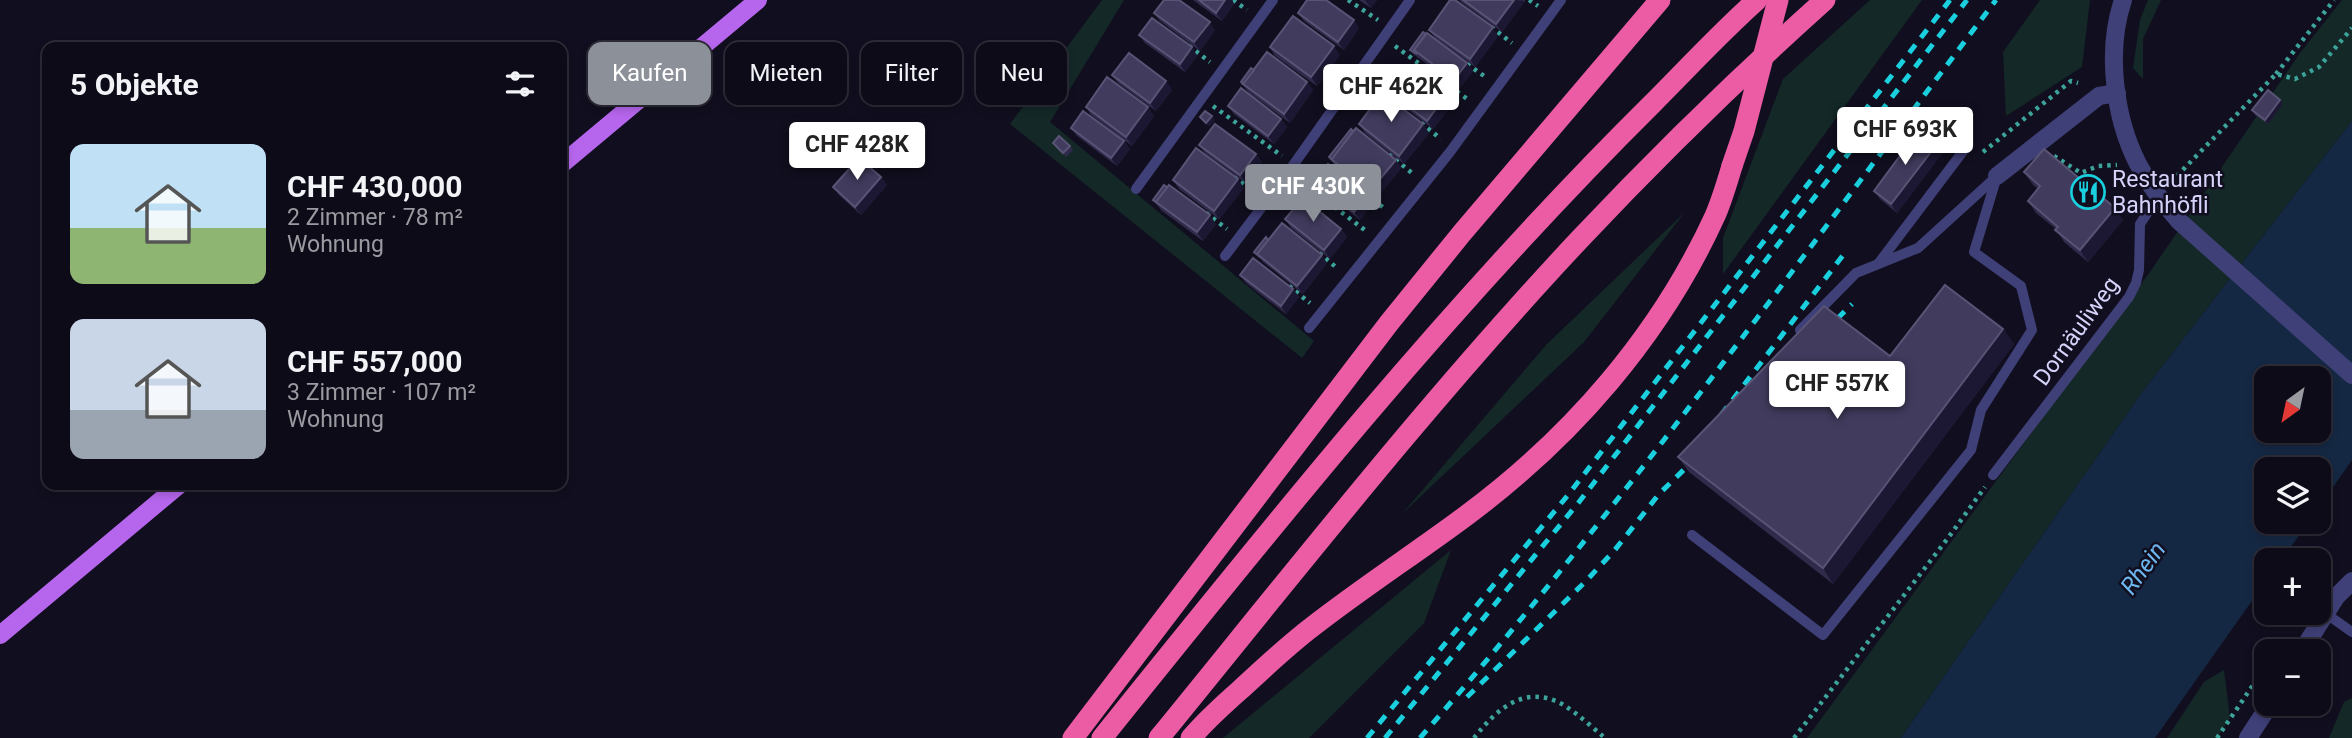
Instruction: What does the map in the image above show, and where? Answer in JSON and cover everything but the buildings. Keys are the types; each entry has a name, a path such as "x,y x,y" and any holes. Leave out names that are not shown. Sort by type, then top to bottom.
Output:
{"highway":[{"path":"1073,738 1389,323 1660,0"},
{"path":"1102,738 1327,462 1473,292 1606,149 1757,0"},
{"path":"1191,738 1274,658 1312,627 1515,477 1588,407 1631,354 1696,256 1716,213 1744,131 1778,0"},
{"path":"1159,738 1367,482 1578,242 1699,118 1825,0"}],"main road":[{"path":"567,160 758,0"},
{"path":"0,635 173,490"}],"street":[{"path":"2123,0 2116,36 2117,93 2128,140 2137,163 2158,197 2179,221 2352,374"},
{"path":"1997,176 2099,96 2117,93"},
{"path":"2331,604 2352,581"},
{"path":"2248,738 2262,716"}],"lane":[{"path":"1136,189 1273,0"},
{"path":"1225,256 1292,168 1410,0"},
{"path":"1309,328 1453,148 1561,0"},
{"path":"1877,264 1967,146"},
{"path":"1800,330 1856,273 1918,248 1997,176"},
{"path":"1692,535 1823,635 1971,450 1981,410 2032,330 2021,286 1974,252 1997,176"},
{"name":"Dornäuliweg","path":"1993,475 2129,297 2139,270 2140,224 2158,197"},
{"path":"2331,617 2352,632"}],"path":[{"path":"1348,0 1482,110"},
{"path":"2158,197 2276,74 2334,0"},
{"path":"1490,27 1525,51"},
{"path":"2276,74 2295,79 2319,67 2352,29"},
{"path":"1188,44 1222,71"},
{"path":"1919,143 1932,122 1979,155 2071,81 2078,83"},
{"path":"1202,98 1292,168 1378,241"},
{"path":"1418,121 1453,148"},
{"path":"1895,142 1912,153"},
{"path":"2049,150 2059,160 2081,173 2098,166 2117,165"},
{"path":"1389,154 1425,183"},
{"path":"1233,176 1267,201"},
{"path":"1360,189 1396,218"},
{"path":"1203,211 1239,238"},
{"path":"1320,253 1349,277"},
{"path":"1289,286 1322,312"},
{"path":"1794,738 1948,538 1993,475"},
{"path":"2217,738 2254,684"},
{"path":"1474,738 1488,721 1509,704 1532,695 1561,704 1605,738"}],"green space":[{"path":"1102,0 1124,0 1067,94 1067,47"},
{"path":"1870,0 1922,0 1723,274 1723,238 1783,79"},
{"path":"2040,0 2090,0 2082,67 2006,116 2003,52"},
{"path":"2148,0 2161,0 2143,39 2143,79 2133,68 2140,20"},
{"path":"2342,0 2352,0 2352,121 2143,391 1901,738 1807,738 2152,269 2300,53"},
{"path":"1024,105 1060,105 1050,122 1314,341 1302,358 1010,124"},
{"path":"1685,212 1584,342 1402,514 1546,345"},
{"path":"1451,550 1424,623 1309,738 1223,738"},
{"path":"2224,670 2230,718 2217,738 2167,738 2204,682"},
{"path":"2352,698 2352,738 2329,738 2344,702"}],"water":[{"name":"Rhein","path":"2352,121 2352,460 2331,490 2331,457 2254,457 2254,534 2300,534 2290,548 2254,548 2254,598 2155,738 1901,738 2143,391"}],"railway":[{"path":"1367,738 1568,495 1950,0"},
{"path":"1385,738 1579,502 1967,0"},
{"path":"1420,738 1496,649 1643,467 1996,0"},
{"path":"1721,415 1844,254"},
{"path":"1824,332 1852,304"},
{"path":"1467,697 1585,582 1614,551 1659,494 1699,455"}],"place":[{"name":"Restaurant Bahnhöfli","path":"2088,192"}]}
